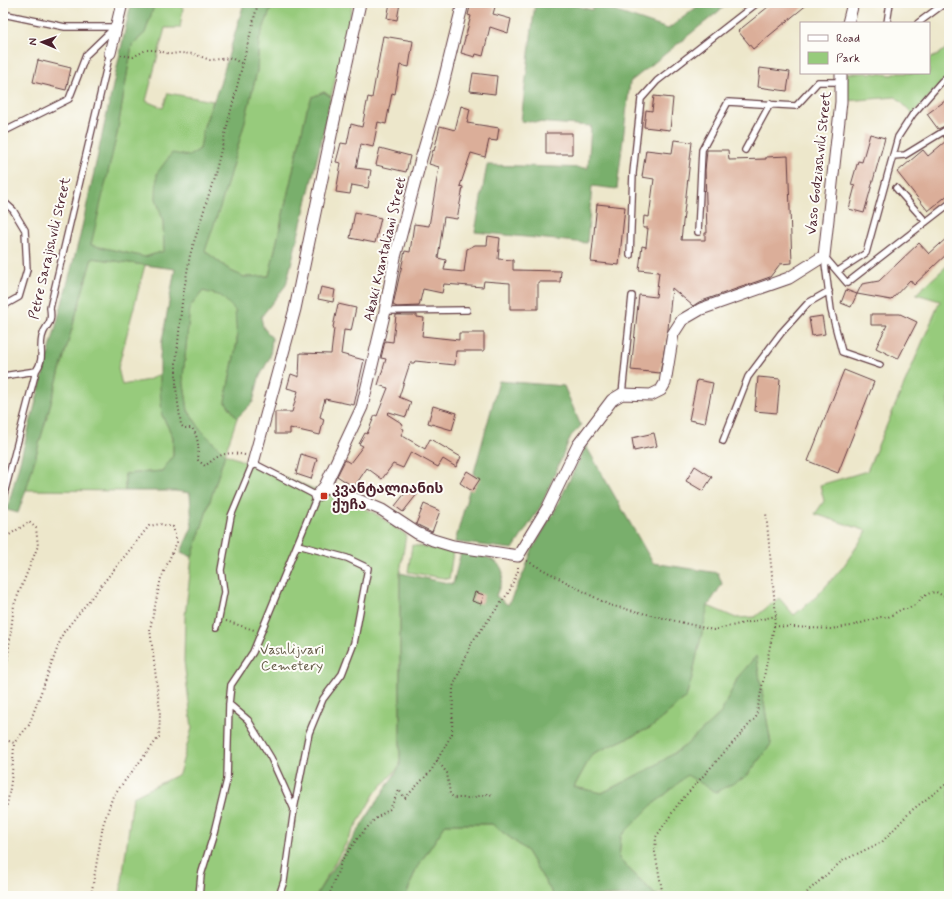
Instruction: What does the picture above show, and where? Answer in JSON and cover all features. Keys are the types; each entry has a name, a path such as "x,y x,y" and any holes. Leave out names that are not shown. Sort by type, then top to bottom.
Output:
{"street":[{"name":"Petre Sarajishvili Street","path":"110,53 122,3"},
{"path":"253,460 296,309 334,121 360,3"},
{"name":"Akaki Kvantaliani Street","path":"317,496 325,486 362,407 385,311 395,257 421,159 442,88 463,3"},
{"path":"848,22 853,3"},
{"name":"Vaso Godziashvili Street","path":"824,256 841,102 841,78"},
{"path":"325,486 382,510 417,533 433,540 453,546 518,556 548,508 578,445 612,400 622,394 652,395 661,390 665,383 673,334 682,320 701,308 789,278 824,256"}],"lane":[{"path":"630,255 633,173 641,99 657,81 757,3"},
{"path":"887,22 890,3"},
{"path":"919,22 946,3"},
{"path":"3,14 65,27 116,27"},
{"path":"3,132 69,99 86,56 116,27"},
{"name":"Petre Sarajishvili Street","path":"3,498 36,371 42,358 42,334 51,322 52,317 50,308 110,53"},
{"path":"838,271 866,253 898,137 913,114 949,75"},
{"path":"698,232 702,150 728,102 796,106 818,82 841,78"},
{"path":"745,150 770,104"},
{"path":"893,156 905,156 949,128"},
{"path":"896,188 926,222"},
{"path":"3,201 13,210 25,230 28,270 19,296 3,306"},
{"path":"824,256 847,283 949,204"},
{"path":"824,256 831,310 842,352 880,365"},
{"path":"723,441 748,378 781,333 808,303 829,291"},
{"path":"622,394 632,296"},
{"path":"385,311 467,310"},
{"path":"3,376 36,371"},
{"path":"199,896 201,875 214,833 227,780 231,685 253,652 317,496 253,460 231,516 221,570 224,592 217,627"},
{"path":"279,896 284,881 294,809 309,733 323,699 342,674 354,643 368,568 347,558 298,545"},
{"path":"229,704 248,720 271,758 294,809"}],"path":[{"path":"253,460 236,454 221,454 205,466 198,460 198,444 194,432 192,428 184,428 181,425 176,388 176,363 182,302 190,255 214,178 258,3"},
{"path":"110,53 133,57 146,50 154,50 171,54 194,54 210,60 231,58 243,64"},
{"path":"663,896 655,852 656,837 678,804 756,717 776,616 766,513"},
{"path":"3,539 29,522 36,528 38,546 14,605 3,697"},
{"path":"3,821 8,805 13,770 14,743 30,725 63,633 149,526 160,524 173,527 177,542 161,578 150,629 160,711 159,737 113,796 103,825 91,896"},
{"path":"328,896 342,860 356,839 376,819 390,808 399,790 405,798 431,771 452,734 453,687 472,642 509,592 518,570 518,556 609,605 713,630 776,616"},
{"path":"774,626 830,629 851,626 881,617 888,617 902,609 908,610 918,603 921,598 930,593 936,592 943,596 949,593"},
{"path":"219,620 261,632"},
{"path":"3,736 6,740 14,743"},
{"path":"437,760 448,773 450,794 454,798 470,798 487,794 494,795"},
{"path":"805,896 808,891 842,861 882,842 912,810 949,782"}],"green space":[{"path":"131,3 155,3 145,33 132,45 117,134 91,245 145,257 164,251 163,221 156,198 157,173 172,153 189,156 200,149 204,126 220,84 244,3 273,3 259,40 257,71 244,125 222,201 205,251 231,271 244,277 269,276 307,109 312,97 324,92 331,97 286,285 261,317 263,327 272,338 270,357 259,378 253,402 237,418 225,401 237,342 235,310 221,296 203,291 190,307 183,377 188,411 201,430 225,454 192,557 181,552 192,527 190,493 175,491 125,491 125,474 162,471 173,456 173,437 162,415 160,356 175,269 92,258 26,490 18,513 7,510 80,236"},
{"path":"155,3 176,3 183,8 180,28 165,28 146,101 163,108 168,93 213,101 204,126 200,149 189,156 156,198 163,221 164,251 145,257 90,245 117,134 132,45 145,33"},
{"path":"273,3 353,3 331,97 324,92 307,109 269,276 244,277 231,271 205,251 222,201 244,125 257,71 259,40"},
{"path":"535,3 566,3 592,10 594,3 610,3 608,9 668,29 702,3 729,3 630,82 617,189 592,186 587,243 475,232 487,165 588,168 591,126 521,121"},
{"path":"949,46 949,75 913,114 896,97 845,101 847,74 930,74 930,59 938,55"},
{"path":"92,258 145,265 118,368 122,385 148,380 160,374 162,415 173,437 173,456 162,471 125,474 125,491 26,490"},
{"path":"949,264 949,896 663,896 662,892 656,895 619,859 621,836 652,805 687,774 746,777 771,744 756,657 738,677 721,713 685,746 653,767 602,793 574,787 592,754 652,727 686,697 708,606 736,618 755,617 779,598 794,615 817,596 843,567 867,531 815,514 824,501 820,485 867,471 940,301 916,294"},
{"path":"203,291 221,296 236,310 237,342 225,401 237,418 225,454 201,430 188,410 183,377 190,307"},
{"path":"499,381 564,386 581,426 571,436 541,506 513,549 455,542"},
{"path":"586,446 653,563 718,573 722,584 708,606 686,697 652,727 592,754 574,787 602,793 653,767 685,746 721,713 738,677 756,656 771,744 746,777 716,792 687,775 652,805 621,836 619,859 656,896 554,896 526,850 492,824 446,824 416,869 406,896 317,896 318,892 400,766 400,573 453,584 461,552 486,557 498,563 501,568 503,576 496,596 508,605 524,572 532,550 554,512"},
{"name":"Vashlijvari Cemetery","path":"225,454 373,512 406,535 400,573 400,766 375,793 317,896 120,896 133,797 179,774 192,728 184,661 185,616 192,557"},
{"path":"412,545 453,552 449,579 408,572"},
{"path":"446,824 492,824 526,850 554,896 406,896 416,869"}],"building":[{"path":"390,3 400,3 397,20 387,18"},
{"path":"471,3 482,3 495,7 493,14 511,19 508,33 490,27 483,56 476,54 475,57 461,53 471,16 468,15"},
{"path":"773,3 809,3 753,49 738,31"},
{"path":"383,36 413,41 409,67 400,65 395,94 392,93 386,124 378,122 373,147 361,144 356,168 371,170 368,188 352,185 350,194 336,192 341,163 336,162 341,143 347,144 351,124 362,127 368,97 372,98"},
{"path":"38,60 71,68 66,90 33,82"},
{"path":"760,68 790,72 787,91 758,87"},
{"path":"473,73 497,76 495,94 470,91"},
{"path":"654,96 673,98 670,130 644,127 646,110 652,111"},
{"path":"949,98 949,124 938,129 927,114"},
{"path":"461,106 470,109 467,123 499,128 497,141 489,140 485,157 471,153 460,186 463,187 457,219 444,217 438,258 446,260 444,270 464,272 467,249 475,245 487,245 488,236 500,238 498,259 513,260 513,270 561,271 560,282 538,282 538,309 510,309 510,283 484,281 483,287 444,284 442,293 423,289 419,306 397,307 393,305 405,251 410,252 414,224 429,226 439,167 429,164 440,126 455,130"},
{"path":"546,133 572,133 572,154 546,154"},
{"path":"949,133 949,194 928,211 897,172 923,150 928,156 946,141 943,136"},
{"path":"870,134 885,138 864,213 849,209 855,186 851,185 858,161 862,162"},
{"path":"674,140 692,142 681,240 705,240 705,233 707,233 705,170 707,150 728,150 729,160 766,159 766,157 788,156 792,263 780,264 770,277 699,302 693,306 672,288 668,329 660,373 631,370 639,295 656,297 659,272 639,270 642,246 646,247 648,228 643,228 644,216 649,217 654,179 642,177 646,150 672,153"},
{"path":"380,148 410,156 406,172 376,165"},
{"path":"597,204 625,207 619,265 591,262"},
{"path":"355,212 381,218 375,243 350,238"},
{"path":"949,236 949,252 914,285 910,280 891,300 857,294 862,284 879,281 919,243 929,254"},
{"path":"321,287 335,290 333,302 318,299"},
{"path":"846,290 857,294 851,307 841,303"},
{"path":"338,304 356,308 351,331 344,330 341,354 364,360 354,405 325,399 320,417 324,419 320,435 290,428 290,434 275,434 275,412 292,412 298,391 287,388 291,374 299,377 300,353 331,354 333,327"},
{"path":"871,314 900,314 917,322 898,359 876,348 887,325 871,325"},
{"path":"396,315 417,315 417,317 424,318 422,336 459,340 459,333 484,333 484,351 456,351 455,365 415,361 414,363 410,363 399,397 411,402 406,417 389,412 387,414 403,424 401,428 404,429 401,435 425,449 430,439 461,457 456,467 443,459 438,467 411,452 403,468 393,464 382,479 367,468 354,487 337,476 345,460 350,463 363,446 359,444 365,433 367,434 375,415 377,416 388,388 378,385 386,359 381,358 385,341 393,342"},
{"path":"822,316 825,334 812,336 809,318"},
{"path":"844,370 874,382 838,473 808,461"},
{"path":"758,377 780,379 777,413 755,411"},
{"path":"697,380 713,383 705,423 689,420"},
{"path":"433,406 457,413 452,430 428,423"},
{"path":"654,433 657,446 634,451 632,438"},
{"path":"301,454 317,459 311,479 296,474"},
{"path":"695,466 712,477 703,491 686,481"},
{"path":"467,471 480,479 472,491 460,483"},
{"path":"410,487 418,493 403,512 395,506"},
{"path":"424,504 440,511 432,532 416,524"},
{"path":"475,592 484,595 481,604 472,601"}],"place":[{"name":"კვანტალიანის ქუჩა","path":"324,496"}]}
